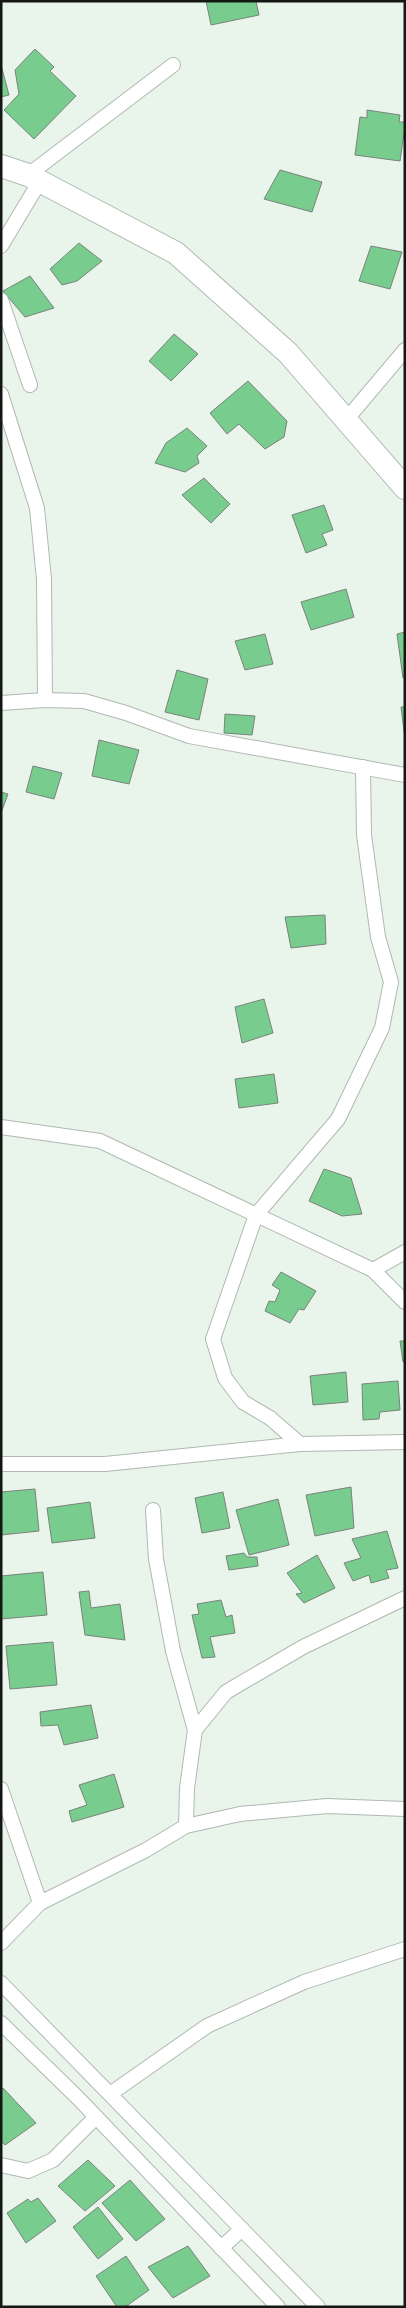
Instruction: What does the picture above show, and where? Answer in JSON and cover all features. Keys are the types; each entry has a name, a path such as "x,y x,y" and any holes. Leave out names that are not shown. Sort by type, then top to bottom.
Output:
{"main road":[{"path":"1,166 34,178 176,253 288,353 405,488"}],"street":[{"path":"1,246 34,178 173,65"},
{"path":"1,300 30,385"},
{"path":"346,420 405,350"},
{"path":"1,394 37,508 44,579 45,700"},
{"path":"1,703 45,700 84,701 126,713 189,736 405,776"},
{"path":"300,1444 270,1418 243,1402 225,1378 212,1339 256,1214 338,1119 382,1028 391,982 378,937 364,835 363,767"},
{"path":"1,1127 100,1141 373,1270 405,1302"},
{"path":"373,1270 405,1252"},
{"path":"1,1464 105,1464 300,1444 405,1442"},
{"path":"153,1510 156,1559 170,1632 195,1730 187,1788 186,1826"},
{"path":"195,1730 226,1692 303,1647 405,1598"},
{"path":"1,1789 40,1903"},
{"path":"1,1943 40,1903 146,1850 186,1826 240,1814 327,1806 405,1809"},
{"path":"110,2094 206,2026 304,1982 405,1949"},
{"path":"1,1983 318,2307"},
{"path":"1,2023 96,2117 278,2307"},
{"path":"1,2165 28,2171 53,2160 96,2117"},
{"path":"221,2248 242,2229"}],"building":[{"path":"206,1 256,1 259,15 211,25"},
{"path":"35,49 54,67 50,71 76,96 34,139 4,110 19,94 15,70"},
{"path":"1,65 9,95 1,97"},
{"path":"367,110 400,115 399,122 405,122 400,161 355,155 360,117 367,118"},
{"path":"280,170 322,182 312,212 264,199"},
{"path":"79,243 102,261 77,281 62,285 50,269"},
{"path":"371,246 402,252 390,289 359,281"},
{"path":"30,276 54,308 25,317 3,291"},
{"path":"174,334 198,354 171,381 149,361"},
{"path":"248,381 287,421 284,437 265,449 239,424 227,434 210,413"},
{"path":"187,428 207,446 197,456 199,463 185,472 155,463 166,443"},
{"path":"204,478 230,504 211,523 182,495"},
{"path":"324,505 333,530 322,534 327,545 306,553 292,515"},
{"path":"346,589 354,617 311,630 301,602"},
{"path":"405,632 405,677 403,678 397,634"},
{"path":"265,634 273,664 245,670 235,641"},
{"path":"177,670 208,679 199,720 165,712"},
{"path":"401,707 405,707 405,739"},
{"path":"225,714 255,716 252,735 224,733"},
{"path":"99,740 139,750 129,784 92,776"},
{"path":"33,766 62,773 54,799 26,792"},
{"path":"1,792 8,794 1,813"},
{"path":"325,915 326,944 291,948 285,917"},
{"path":"264,999 273,1033 242,1043 235,1007"},
{"path":"274,1074 278,1103 239,1108 235,1079"},
{"path":"324,1169 351,1178 362,1214 342,1216 309,1201"},
{"path":"281,1272 316,1291 304,1310 299,1309 290,1323 265,1311 269,1301 275,1302 280,1290 272,1285"},
{"path":"400,1341 405,1341 405,1362 403,1362"},
{"path":"346,1372 348,1402 313,1405 310,1376"},
{"path":"398,1381 400,1410 380,1412 379,1419 363,1420 362,1384"},
{"path":"351,1487 354,1528 315,1536 306,1495"},
{"path":"35,1489 39,1531 1,1535 1,1492"},
{"path":"223,1492 230,1528 202,1533 195,1498"},
{"path":"278,1499 289,1545 249,1555 236,1510"},
{"path":"90,1502 95,1538 52,1543 47,1508"},
{"path":"387,1531 398,1568 386,1570 389,1578 371,1583 369,1575 353,1581 344,1563 361,1558 352,1539"},
{"path":"244,1553 247,1557 257,1557 258,1566 229,1570 226,1556"},
{"path":"317,1555 335,1588 304,1603 296,1594 302,1593 287,1573"},
{"path":"43,1572 47,1615 1,1619 1,1576"},
{"path":"89,1591 91,1608 120,1604 125,1640 85,1635 79,1592"},
{"path":"221,1600 226,1617 232,1615 235,1633 210,1637 215,1657 202,1658 192,1615 199,1614 197,1604"},
{"path":"53,1642 57,1685 10,1689 6,1646"},
{"path":"91,1705 98,1738 64,1745 58,1725 41,1726 40,1712"},
{"path":"114,1774 124,1807 72,1822 69,1811 87,1805 79,1785"},
{"path":"3,2088 36,2123 5,2145 1,2141 1,2090"},
{"path":"88,2160 115,2186 85,2211 58,2186"},
{"path":"130,2180 165,2219 136,2241 102,2203"},
{"path":"38,2198 56,2221 26,2243 7,2213 28,2199 31,2202"},
{"path":"98,2207 123,2239 98,2259 73,2227"},
{"path":"188,2246 210,2276 173,2298 148,2267"},
{"path":"126,2256 149,2290 125,2307 117,2307 96,2276"}]}
